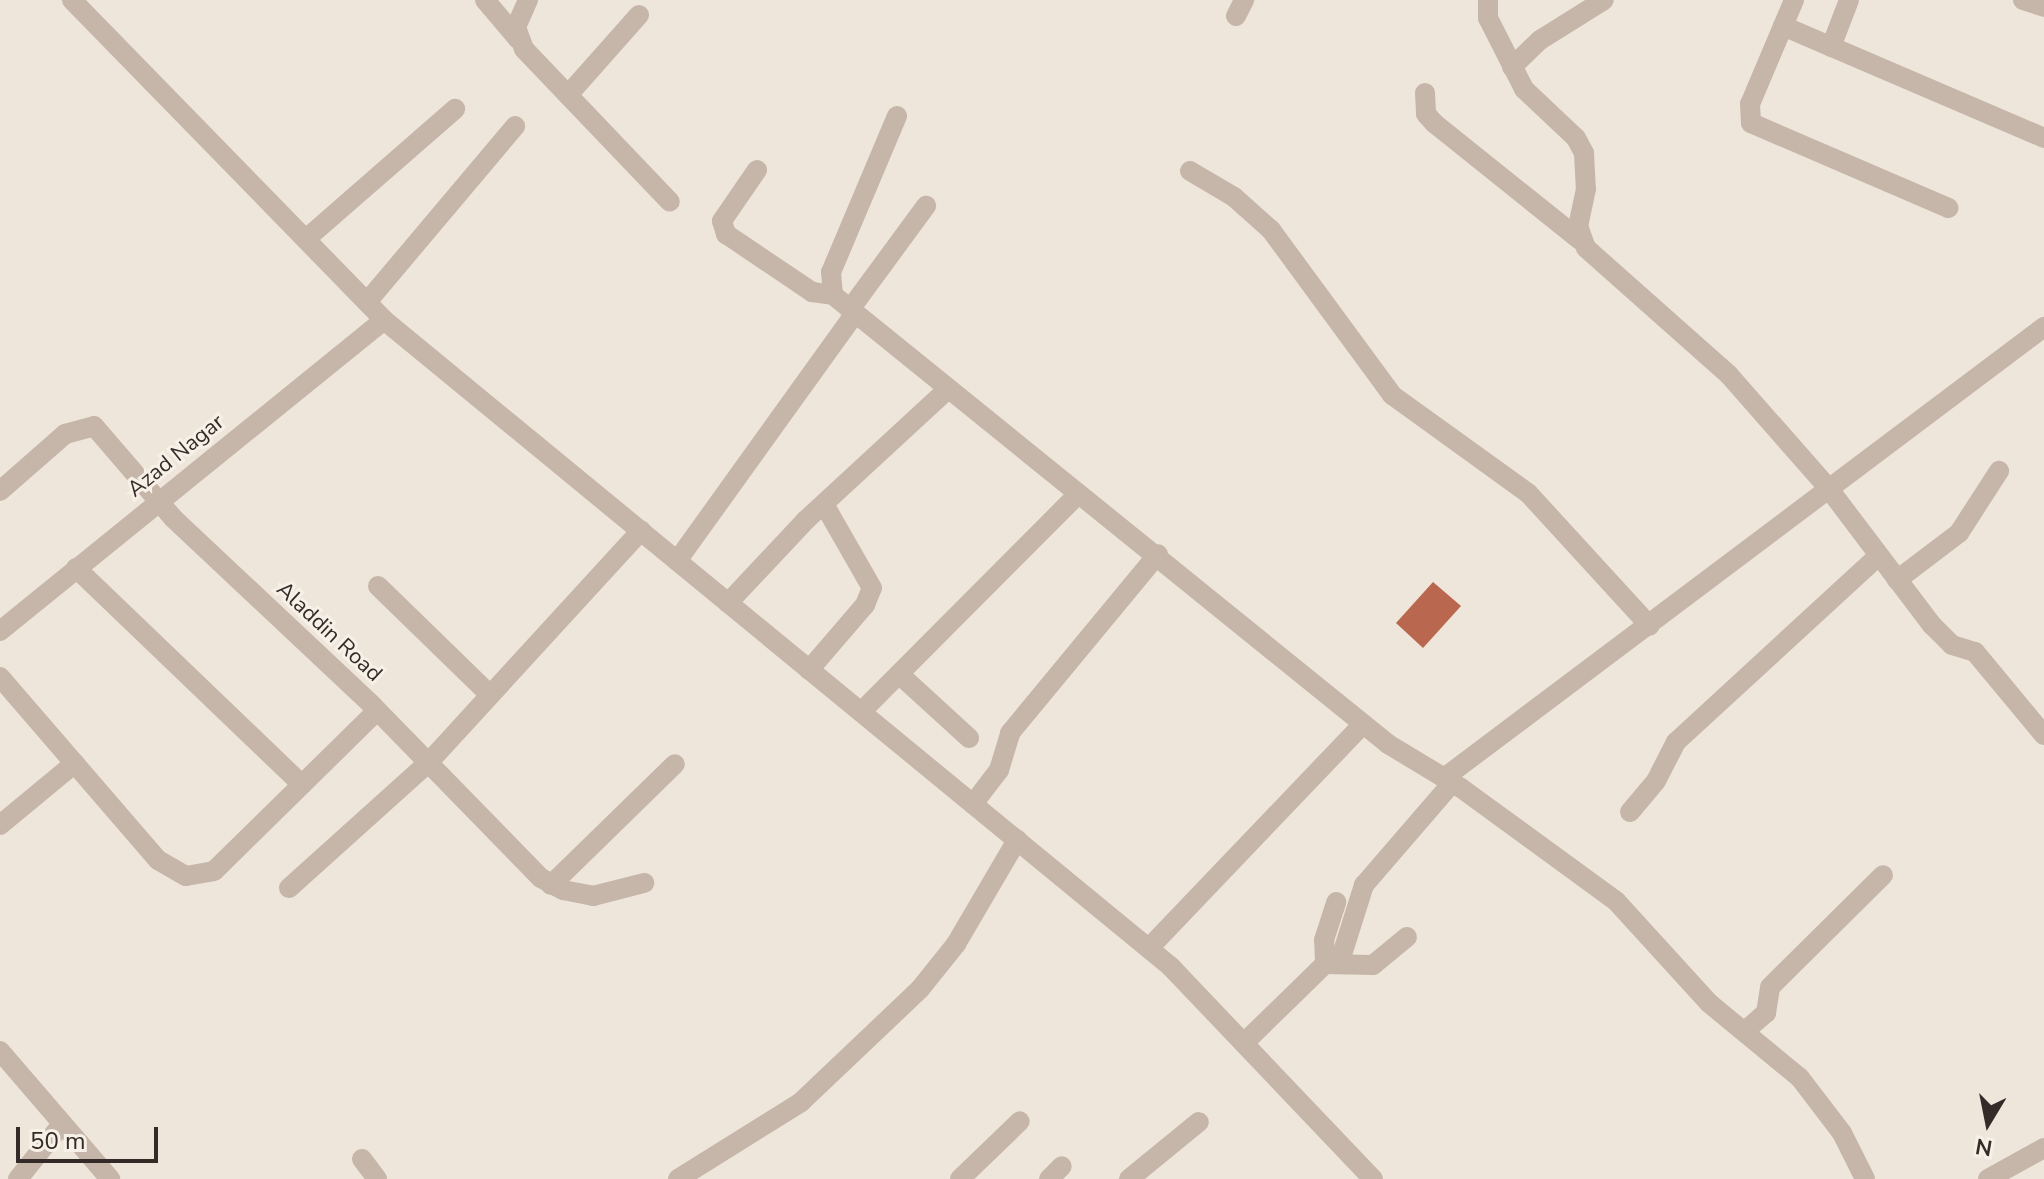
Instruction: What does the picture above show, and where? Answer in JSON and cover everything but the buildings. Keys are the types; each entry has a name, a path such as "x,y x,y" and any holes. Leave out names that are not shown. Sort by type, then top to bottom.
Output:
{"street":[{"path":"72,0 384,320 1149,948 1373,1179"},
{"path":"485,0 568,95 670,202"},
{"path":"518,39 518,17 528,0"},
{"path":"1488,0 1488,18 1524,89 1576,138 1584,153 1580,240"},
{"path":"1508,59 1604,0"},
{"path":"1794,0 1750,104 1751,123 1948,208"},
{"path":"1831,47 1849,0"},
{"path":"2023,0 2044,7"},
{"path":"568,95 639,15"},
{"path":"1783,26 2044,138"},
{"path":"1425,93 1426,114 1434,123 1580,240 1729,375 1829,489 1932,625 1952,645 1975,652 2038,711 2044,735"},
{"path":"306,239 455,109"},
{"path":"833,295 831,272 897,116"},
{"path":"367,302 515,126"},
{"path":"757,170 722,221 726,234 803,287 833,295 1078,494 1158,554 1363,724 1616,901 1709,1003 1745,1031 1823,1104 1865,1179"},
{"path":"1190,171 1234,197 1271,230 1344,335 1392,395 1528,493 1650,626"},
{"path":"677,561 926,206"},
{"name":"Azad Nagar","path":"0,631 384,320"},
{"path":"1244,1043 1333,962 1364,885 1448,781 2044,327"},
{"path":"728,603 948,389"},
{"name":"Aladdin Road","path":"0,491 65,434 94,426 158,501 377,711 551,885"},
{"path":"1897,580 1959,533 1999,471"},
{"path":"861,712 1078,494"},
{"path":"809,670 865,605 872,588 825,506"},
{"path":"289,888 429,762 641,531"},
{"path":"973,804 999,770 1010,733 1158,554"},
{"path":"1630,812 1656,781 1676,742 1878,556"},
{"path":"76,568 302,785"},
{"path":"378,586 490,695"},
{"path":"899,674 969,738"},
{"path":"0,677 158,860 186,876 214,871 377,711"},
{"path":"1149,948 1363,724"},
{"path":"0,825 75,763"},
{"path":"551,885 675,764"},
{"path":"678,1179 801,1102 920,989 956,944 1017,840"},
{"path":"1745,1031 1766,1013 1770,987 1883,875"},
{"path":"551,885 593,896 644,883"},
{"path":"1333,962 1324,940 1336,902"},
{"path":"1333,962 1373,965 1407,937"},
{"path":"0,1051 110,1179"},
{"path":"960,1179 1020,1121"},
{"path":"1129,1179 1199,1122"},
{"path":"18,1179 62,1124"},
{"path":"1988,1179 2044,1148"},
{"path":"362,1159 377,1179"}]}
